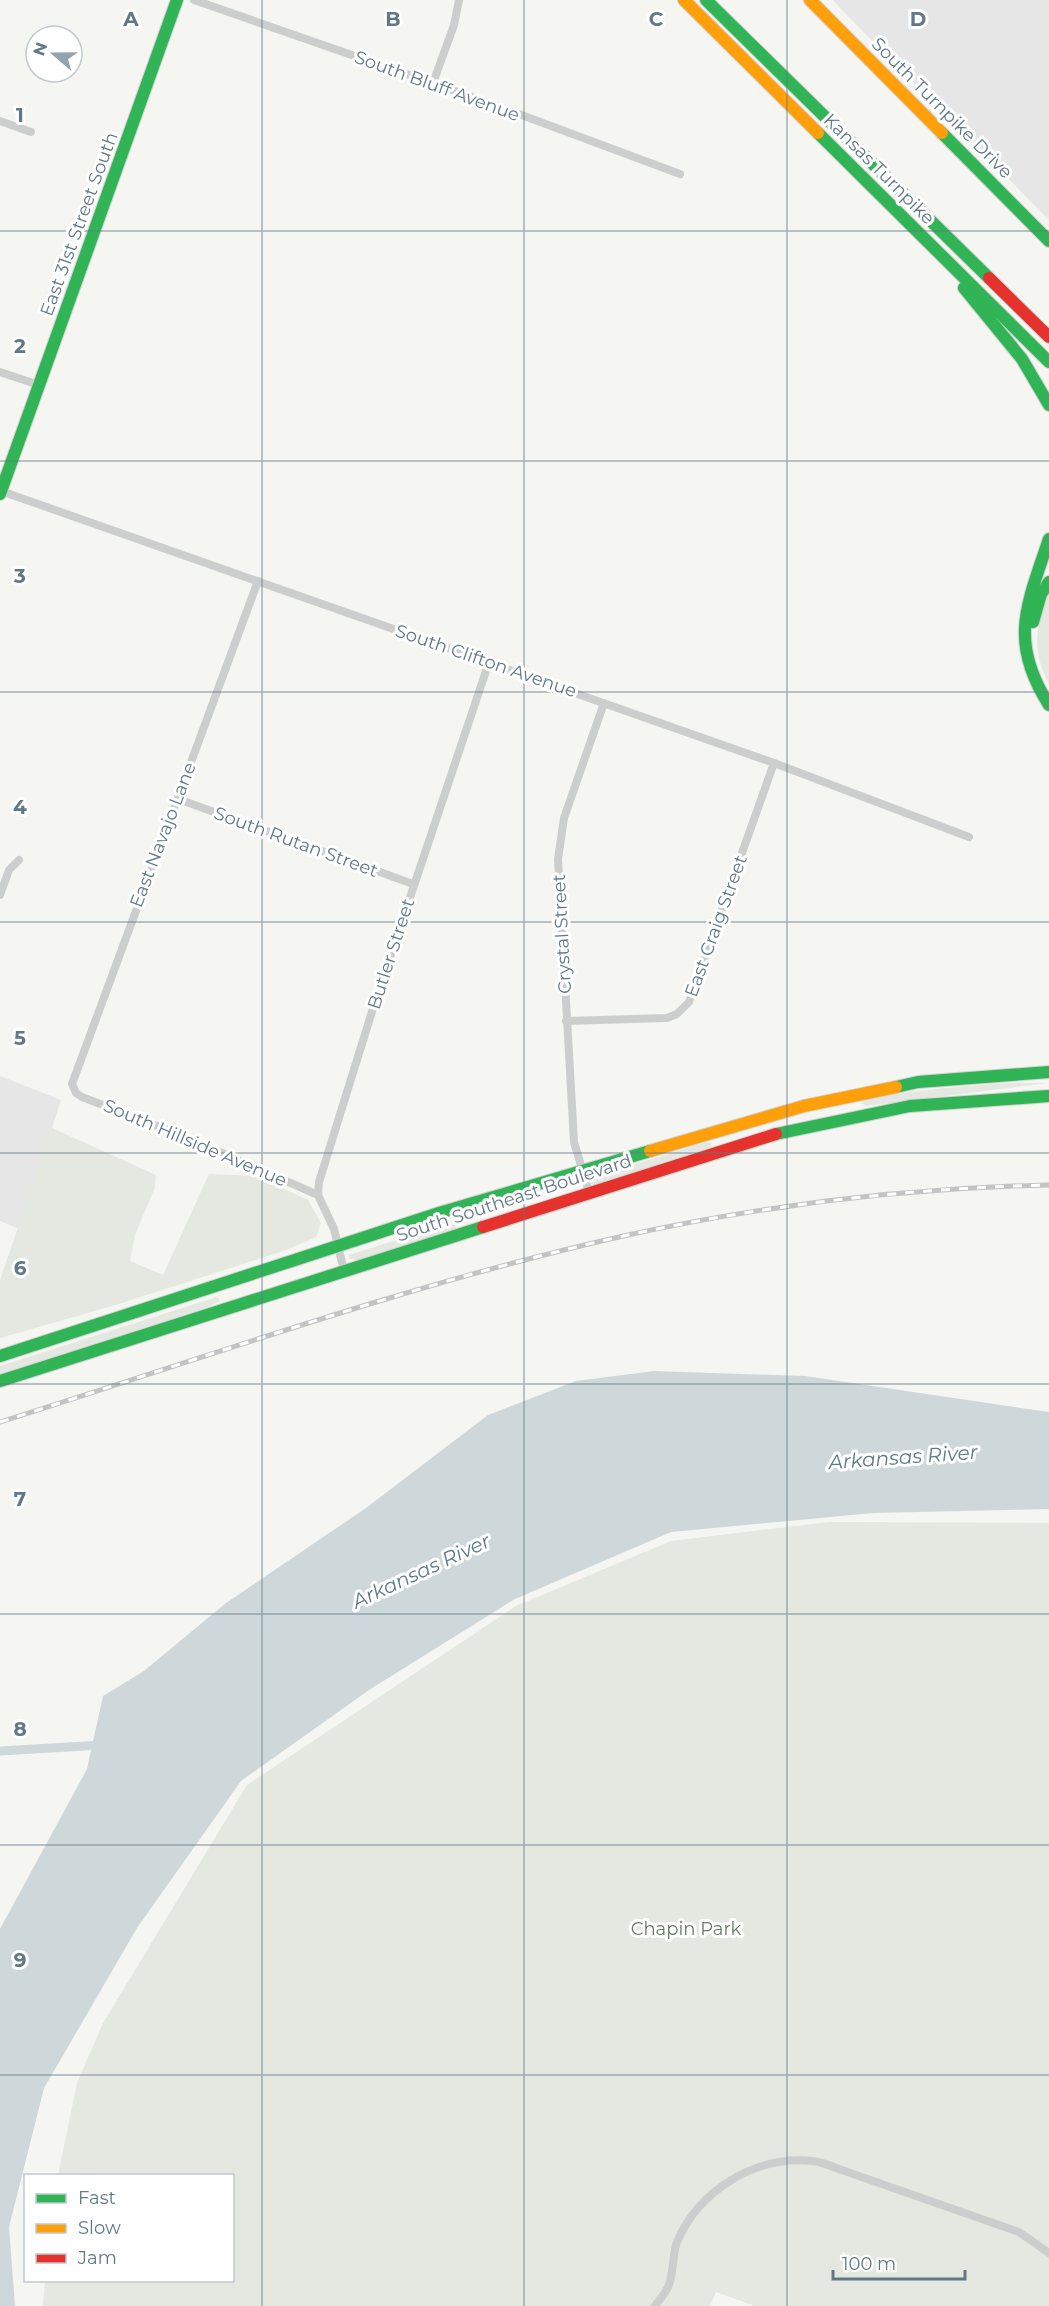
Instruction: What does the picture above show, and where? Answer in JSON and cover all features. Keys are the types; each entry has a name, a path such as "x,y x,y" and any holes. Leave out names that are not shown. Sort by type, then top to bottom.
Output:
{"main road":[{"name":"East 31st Street South","path":"1,492 177,0"},
{"name":"Kansas Turnpike","path":"684,0 1049,362"},
{"name":"Kansas Turnpike","path":"706,0 1049,338"},
{"name":"South Turnpike Drive","path":"810,0 1049,241"},
{"path":"944,259 1022,359 1049,405"},
{"path":"1049,540 1028,599 1023,630 1028,670 1049,705"},
{"path":"1049,582 1034,611 1031,650 1036,669 1049,692"},
{"name":"South Southeast Boulevard","path":"0,1356 338,1246 581,1171 804,1106 918,1082 1049,1072"},
{"name":"South Southeast Boulevard","path":"0,1381 772,1135 898,1108 1049,1096"}],"street":[{"name":"South Bluff Avenue","path":"194,0 210,3 680,174"},
{"path":"433,84 454,25 459,0"},
{"path":"0,121 32,132"},
{"path":"0,372 39,386"},
{"name":"South Clifton Avenue","path":"1,492 774,763 969,837"},
{"name":"East Navajo Lane","path":"73,1089 72,1079 75,1070 258,581"},
{"name":"Butler Street","path":"318,1195 319,1182 336,1124 413,884 489,662"},
{"name":"Crystal Street","path":"589,1192 574,1142 558,883 560,834 604,703"},
{"name":"East Craig Street","path":"566,1022 667,1018 677,1014 689,1002 774,763"},
{"name":"South Rutan Street","path":"178,799 413,884"},
{"path":"0,894 9,870 19,860"},
{"name":"South Hillside Avenue","path":"73,1089 82,1097 188,1138 318,1195"},
{"path":"318,1195 328,1213 344,1271"},
{"path":"655,2306 668,2287 676,2244 690,2216 718,2187 745,2173 778,2161 814,2161 839,2169 1019,2232 1049,2253"}],"shaded area":[{"path":"833,0 1049,0 1049,220 839,7"},
{"path":"0,1076 61,1100 19,1229 0,1221"}],"green space":[{"path":"1049,590 1049,684 1043,672 1037,637 1041,614"},
{"path":"1014,1083 1047,1083 866,1106 861,1103 888,1095 910,1092"},
{"path":"52,1128 156,1175 155,1187 135,1235 130,1261 163,1275 209,1174 255,1176 308,1200 321,1223 316,1237 286,1250 119,1304 0,1338 0,1280"},
{"path":"707,1142 712,1143 710,1148 595,1185 591,1184 590,1180 594,1177"},
{"path":"453,1222 458,1224 455,1229 359,1260 350,1259 349,1255"},
{"path":"217,1297 220,1301 206,1308 0,1374 0,1366"},
{"name":"Chapin Park","path":"829,1522 1049,1523 1049,2306 755,2306 716,2292 710,2306 43,2306 45,2282 234,2282 234,2174 58,2174 77,2083 103,2023 247,1785 516,1606 671,1541"}],"water":[{"name":"Arkansas River","path":"654,1371 805,1376 1049,1412 1049,1509 873,1513 671,1532 515,1599 369,1690 241,1781 137,1928 44,2088 9,2227 15,2306 0,2306 0,1929 87,1769 103,1696 144,1671 226,1603 366,1508 488,1415 576,1381"}],"waterway":[{"path":"0,1751 102,1745"}],"railway":[{"path":"0,1422 385,1299 619,1237 725,1216 832,1200 941,1190 1049,1185"}],"traffic: fast":[{"path":"0,494 177,0"},
{"path":"706,0 989,278"},
{"path":"818,133 1049,362"},
{"path":"942,133 1049,241"},
{"path":"964,288 1022,359 1049,405"},
{"path":"1049,539 1034,584 1025,623 1025,642 1029,661 1036,682 1049,705"},
{"path":"1033,622 1041,594 1049,582"},
{"path":"896,1087 918,1082 1049,1072"},
{"path":"776,1134 910,1106 1049,1096"},
{"path":"0,1356 439,1213 650,1151"},
{"path":"0,1381 483,1227"}],"traffic: slow":[{"path":"684,0 818,133"},
{"path":"810,0 942,133"},
{"path":"650,1151 804,1106 896,1087"}],"traffic: jam":[{"path":"989,278 1049,337"},
{"path":"483,1227 776,1134"}]}
